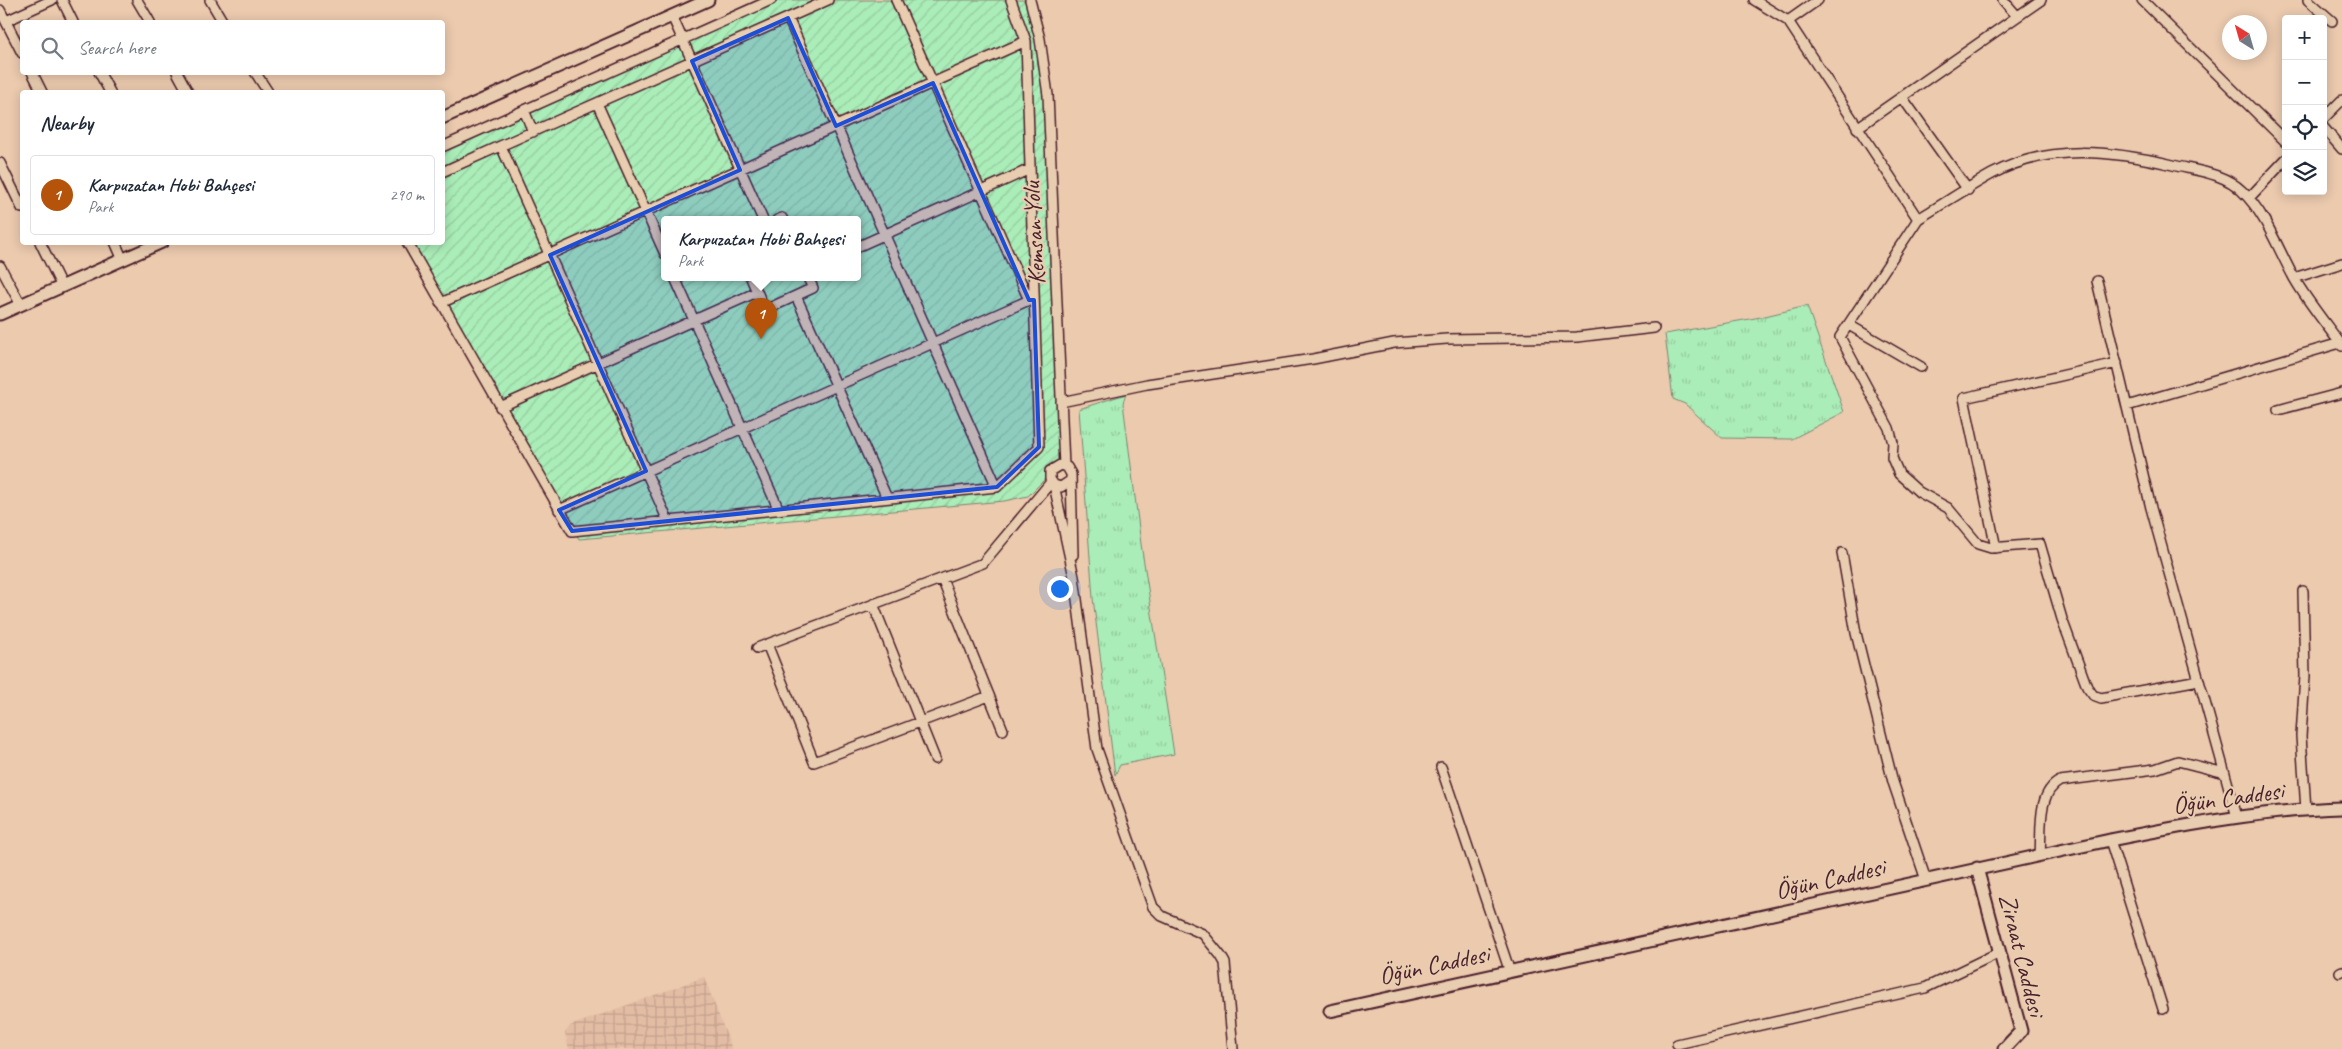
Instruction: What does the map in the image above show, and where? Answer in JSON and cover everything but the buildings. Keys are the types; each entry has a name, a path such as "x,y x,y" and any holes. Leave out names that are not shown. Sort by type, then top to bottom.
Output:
{"street":[{"path":"5,26 52,0"},
{"path":"62,0 72,20"},
{"path":"137,0 149,20"},
{"path":"210,0 222,20"},
{"path":"445,117 708,0"},
{"path":"445,146 771,0"},
{"path":"445,171 828,0"},
{"path":"896,0 981,192 1032,300"},
{"path":"409,245 572,531 997,486 1039,447 1032,300 1026,41 1011,0"},
{"name":"Kemsan Yolu","path":"1030,0 1040,39 1048,95 1064,466"},
{"path":"1754,0 1788,21 1918,219"},
{"path":"1788,21 1818,0"},
{"path":"2003,0 2017,16"},
{"path":"1857,128 2041,0"},
{"path":"2142,0 2282,138"},
{"path":"2308,0 2332,21"},
{"path":"0,10 5,26 20,50"},
{"path":"672,16 761,216"},
{"path":"788,18 997,486"},
{"path":"441,303 1026,41"},
{"path":"34,75 41,90"},
{"path":"101,75 109,90"},
{"path":"179,75 187,90"},
{"path":"257,75 267,90"},
{"path":"1902,97 1968,190"},
{"path":"2327,116 2342,100"},
{"path":"598,103 661,245"},
{"path":"524,110 534,132"},
{"path":"2327,132 2342,149"},
{"path":"501,146 668,521"},
{"path":"2127,406 2341,344 2294,278 2260,213 2249,198 2227,178 2133,156 2094,152 2046,156 2019,163 1993,174 1918,219 1840,337 1890,428 1893,443 1892,458 1896,470 1919,492 1948,508 1978,544 1986,548 2040,544 2062,619 2088,687 2093,695 2101,698 2199,680"},
{"path":"0,163 20,204"},
{"path":"2249,198 2282,163"},
{"path":"861,245 1030,169"},
{"path":"41,245 62,287"},
{"path":"116,245 123,260"},
{"path":"0,314 156,245"},
{"path":"2294,278 2342,263"},
{"path":"0,266 21,305"},
{"path":"676,281 778,510"},
{"path":"752,281 765,310 813,288 810,281"},
{"path":"2097,281 2151,508 2237,817"},
{"path":"500,407 757,292"},
{"path":"796,296 886,498"},
{"path":"560,510 1032,300"},
{"path":"1849,325 1921,367"},
{"path":"1061,402 1147,384 1313,359 1394,343 1447,339 1577,337 1654,328"},
{"path":"1996,548 1964,398 2117,363"},
{"path":"2278,410 2342,393"},
{"path":"1074,578 1052,484 1050,471 1056,466 1064,466 1070,470 1074,578 1097,749 1153,907 1162,916 1202,934 1225,963 1233,1049"},
{"path":"1052,484 1065,486 1070,481"},
{"path":"757,648 983,563 1052,484"},
{"path":"1842,553 1856,633 1891,773 1926,880"},
{"path":"942,578 1003,730"},
{"path":"2303,591 2305,676 2301,736 2306,810"},
{"path":"873,604 935,759"},
{"path":"767,644 814,762 989,696"},
{"path":"2040,855 2044,800 2048,790 2060,781 2155,769 2178,761 2225,773"},
{"path":"1441,767 1510,972"},
{"name":"Öğün Caddesi","path":"1330,1011 1780,914 1977,868 2110,840 2237,817 2342,808"},
{"path":"2110,840 2163,1010"},
{"name":"Ziraat Caddesi","path":"1977,868 2021,1031 2004,1049"},
{"path":"1677,1044 1925,988 2000,952"}],"highlighted area":[{"path":"788,18 836,126 933,83 1029,300 1034,300 1039,447 997,487 572,531 559,510 646,471 550,255 740,170 692,61"}],"shaded area":[{"path":"704,977 732,1049 569,1049 565,1033 570,1026"}],"green space":[{"path":"757,0 1032,0 1044,35 1060,435 1058,461 1043,481 1028,496 1004,501 579,539 411,245 445,245 445,141"},
{"path":"1807,306 1844,412 1792,439 1722,438 1685,404 1673,399 1665,334 1761,317"},
{"path":"1126,394 1123,403 1141,544 1174,754 1120,765 1115,775 1093,598 1079,409"}],"place":[{"name":"Karpuzatan Hobi Bahçesi","path":"761,339"}]}
